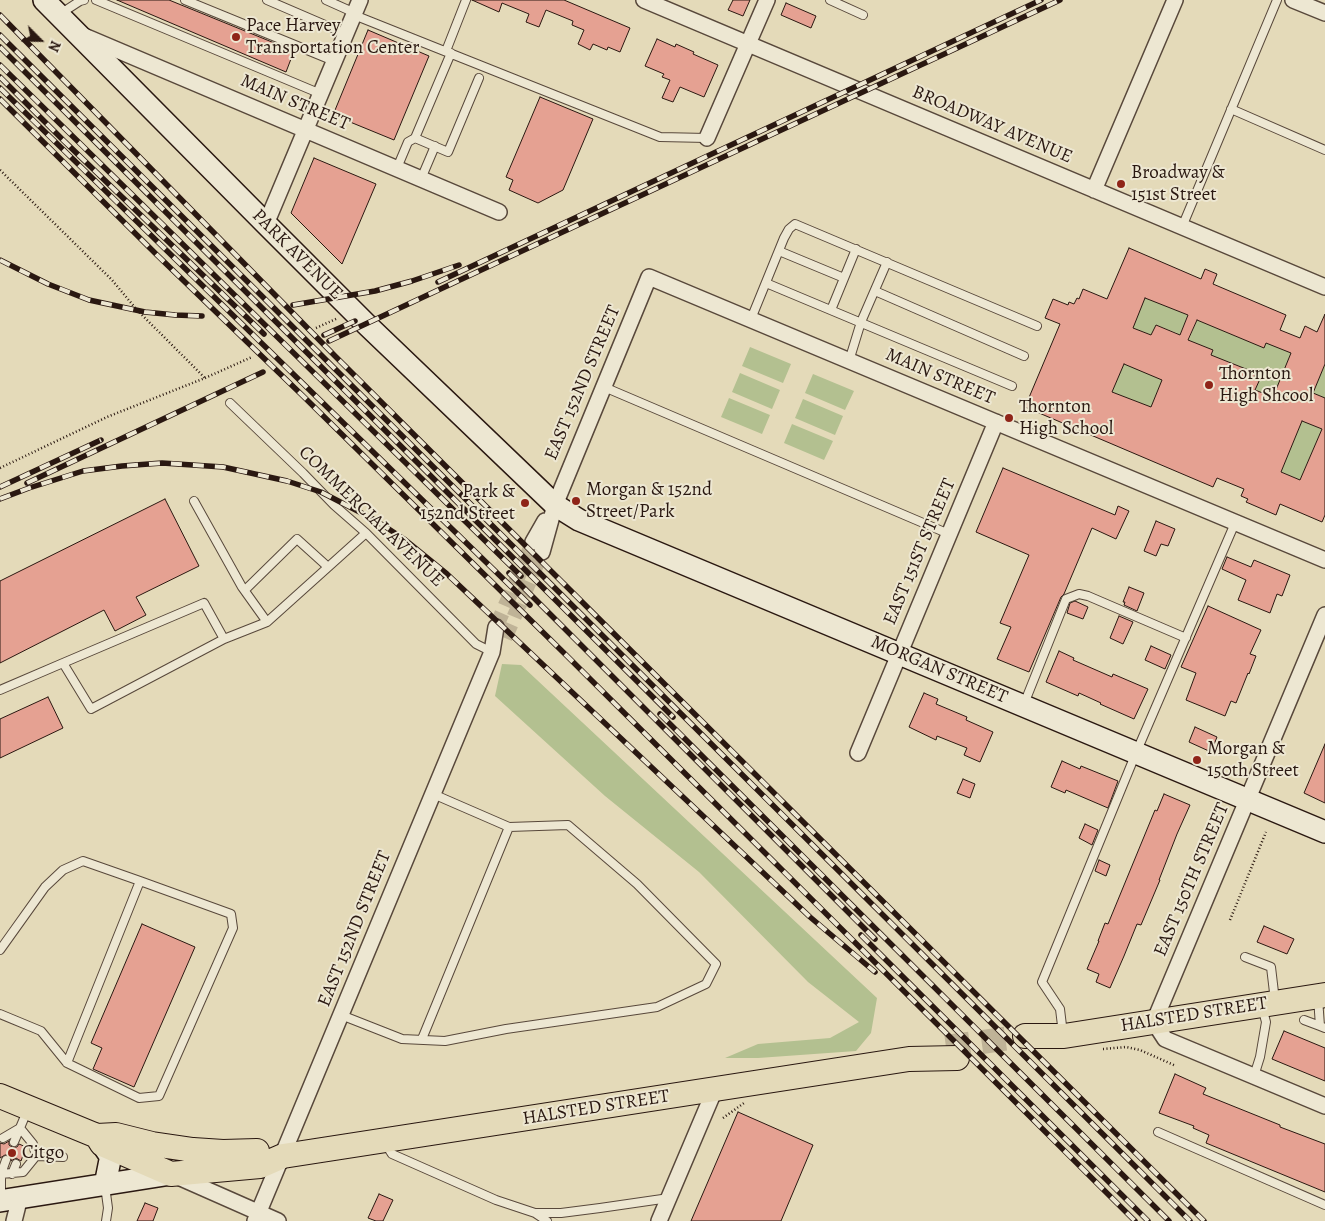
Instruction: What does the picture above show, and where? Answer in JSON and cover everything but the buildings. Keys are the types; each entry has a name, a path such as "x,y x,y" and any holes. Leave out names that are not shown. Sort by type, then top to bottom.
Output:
{"main road":[{"name":"HALSTED STREET","path":"1030,1041 1322,995"},
{"name":"HALSTED STREET","path":"0,1096 24,1118 100,1140 171,1174 260,1166 283,1156 952,1053"},
{"name":"HALSTED STREET","path":"100,1140 116,1135 152,1144 193,1150 223,1152 263,1151 283,1156"}],"street":[{"name":"BROADWAY AVENUE","path":"644,0 1325,287"},
{"path":"707,138 767,0"},
{"path":"1094,190 1175,0"},
{"path":"1293,0 1325,14"},
{"name":"PARK AVENUE","path":"51,7 353,311 555,505"},
{"path":"266,224 357,9"},
{"name":"MAIN STREET","path":"75,32 499,212"},
{"name":"MAIN STREET","path":"649,277 1325,560"},
{"name":"EAST 152ND STREET","path":"537,547 649,277"},
{"name":"EAST 151ST STREET","path":"858,753 996,422"},
{"name":"MORGAN STREET","path":"555,505 579,520 1325,832"},
{"name":"EAST 150TH STREET","path":"1154,1022 1325,615"},
{"name":"EAST 152ND STREET","path":"257,1217 500,633"},
{"path":"1154,1022 1165,1039 1325,1106"},
{"path":"659,1221 715,1089"},
{"path":"100,1140 110,1156 105,1185"},
{"path":"14,1221 7,1199 171,1174"},
{"name":"HALSTED STREET","path":"171,1174 257,1217 278,1221"}],"lane":[{"path":"51,7 84,0"},
{"path":"96,0 321,94"},
{"path":"185,0 334,61"},
{"path":"267,0 346,34"},
{"path":"326,0 357,9 448,52 660,137 707,138"},
{"path":"397,168 408,142 415,138 466,0"},
{"path":"830,0 863,14"},
{"path":"1182,227 1276,0"},
{"path":"415,138 448,152 479,78"},
{"path":"1231,109 1325,150"},
{"path":"421,179 435,146"},
{"path":"751,319 779,251 789,230 796,224 1037,326"},
{"path":"831,310 856,249"},
{"path":"779,251 844,278"},
{"path":"849,361 861,322 887,262"},
{"path":"766,282 1012,386"},
{"path":"875,291 1024,356"},
{"path":"604,387 949,534"},
{"name":"COMMERCIAL AVENUE","path":"230,403 334,505 366,532 476,644 492,652"},
{"path":"194,501 245,590 267,622"},
{"path":"1064,1036 1060,1009 1042,982 1136,753 1236,523"},
{"path":"64,663 91,709 224,639 267,622 366,532"},
{"path":"245,590 297,539 328,567"},
{"path":"1024,705 1066,599 1079,594 1088,596 1186,638"},
{"path":"0,690 204,602 224,639"},
{"path":"341,1015 402,1038 445,1041 506,1029 657,1007 706,984 716,964 637,884 568,825 509,827 433,794"},
{"path":"422,1039 509,827"},
{"path":"0,950 45,886 63,870 82,861 230,914 233,928 159,1096 139,1098 67,1063 40,1032 0,1014"},
{"path":"67,1063 140,881"},
{"path":"1245,957 1271,967 1269,1004 1260,1057 1254,1076"},
{"path":"1304,1020 1323,1027 1322,995"},
{"path":"24,1118 28,1137 33,1144 36,1156"},
{"path":"4,1138 24,1118"},
{"path":"14,1142 24,1118"},
{"path":"1158,1132 1325,1206"},
{"path":"24,1146 28,1137"},
{"path":"383,1141 392,1154 496,1200 536,1213 561,1213 669,1198"},
{"path":"36,1156 63,1157"},
{"path":"0,1173 12,1174 23,1172 36,1156"},
{"path":"6,1160 0,1173 7,1199"},
{"path":"12,1174 16,1164"},
{"path":"105,1185 108,1208 106,1221"},
{"path":"536,1213 547,1221"}],"path":[{"path":"0,170 112,280 137,310 205,378"},
{"path":"316,328 353,311"},
{"path":"0,468 107,417 252,357"},
{"path":"1230,920 1266,832"},
{"path":"1140,1050 1176,1066"},
{"path":"723,1118 745,1102"}],"green space":[{"path":"1136,294 1188,315 1179,337 1177,333 1156,325 1151,337 1149,334 1133,328"},
{"path":"1197,320 1264,348 1266,343 1295,344 1273,397 1255,390 1260,379 1254,377 1255,373 1227,361 1209,360 1213,350 1193,342 1188,342"},
{"path":"750,347 791,364 783,383 742,366"},
{"path":"1130,348 1162,380 1151,407 1112,392"},
{"path":"1325,364 1325,398 1313,393"},
{"path":"740,373 780,390 772,409 732,392"},
{"path":"813,374 854,391 845,410 805,393"},
{"path":"729,398 770,415 762,434 721,417"},
{"path":"803,399 843,416 835,435 795,418"},
{"path":"1302,421 1322,429 1300,480 1281,472"},
{"path":"792,424 833,441 824,460 784,443"},
{"path":"502,664 521,665 877,998 871,1033 856,1051 758,1058 725,1058 758,1044 830,1038 859,1022 808,982 699,872 605,796 495,696"}],"tunnel":[{"path":"496,627 533,542"},
{"path":"505,638 542,552"},
{"path":"946,1047 1025,1036"}],"railway":[{"path":"438,282 1041,0"},
{"path":"329,341 1060,0"},
{"path":"0,15 335,356 1204,1221"},
{"path":"0,35 1190,1221"},
{"path":"0,47 673,717"},
{"path":"0,65 521,576"},
{"path":"0,77 264,334"},
{"path":"0,88 530,605"},
{"path":"0,99 566,655 1135,1221"},
{"path":"0,260 48,284 89,300 145,312 202,316"},
{"path":"293,305 375,291 459,265"},
{"path":"324,335 355,321"},
{"path":"27,483 263,372"},
{"path":"0,487 101,440"},
{"path":"0,499 83,471 162,463 223,467 287,481 321,492 375,520 404,539 447,574 810,917 875,972"},
{"path":"509,573 875,939"},
{"path":"660,714 1169,1221"},
{"path":"861,935 1148,1221"}],"place":[{"name":"Pace Harvey Transportation Center","path":"236,37"},
{"name":"Broadway & 151st Street","path":"1121,184"},
{"name":"Thornton High Shcool","path":"1209,385"},
{"name":"Thornton High School","path":"1009,418"},
{"name":"Morgan & 152nd Street/Park","path":"576,501"},
{"name":"Park & 152nd Street","path":"525,503"},
{"name":"Morgan & 150th Street","path":"1197,760"},
{"name":"Citgo","path":"12,1153"}]}
